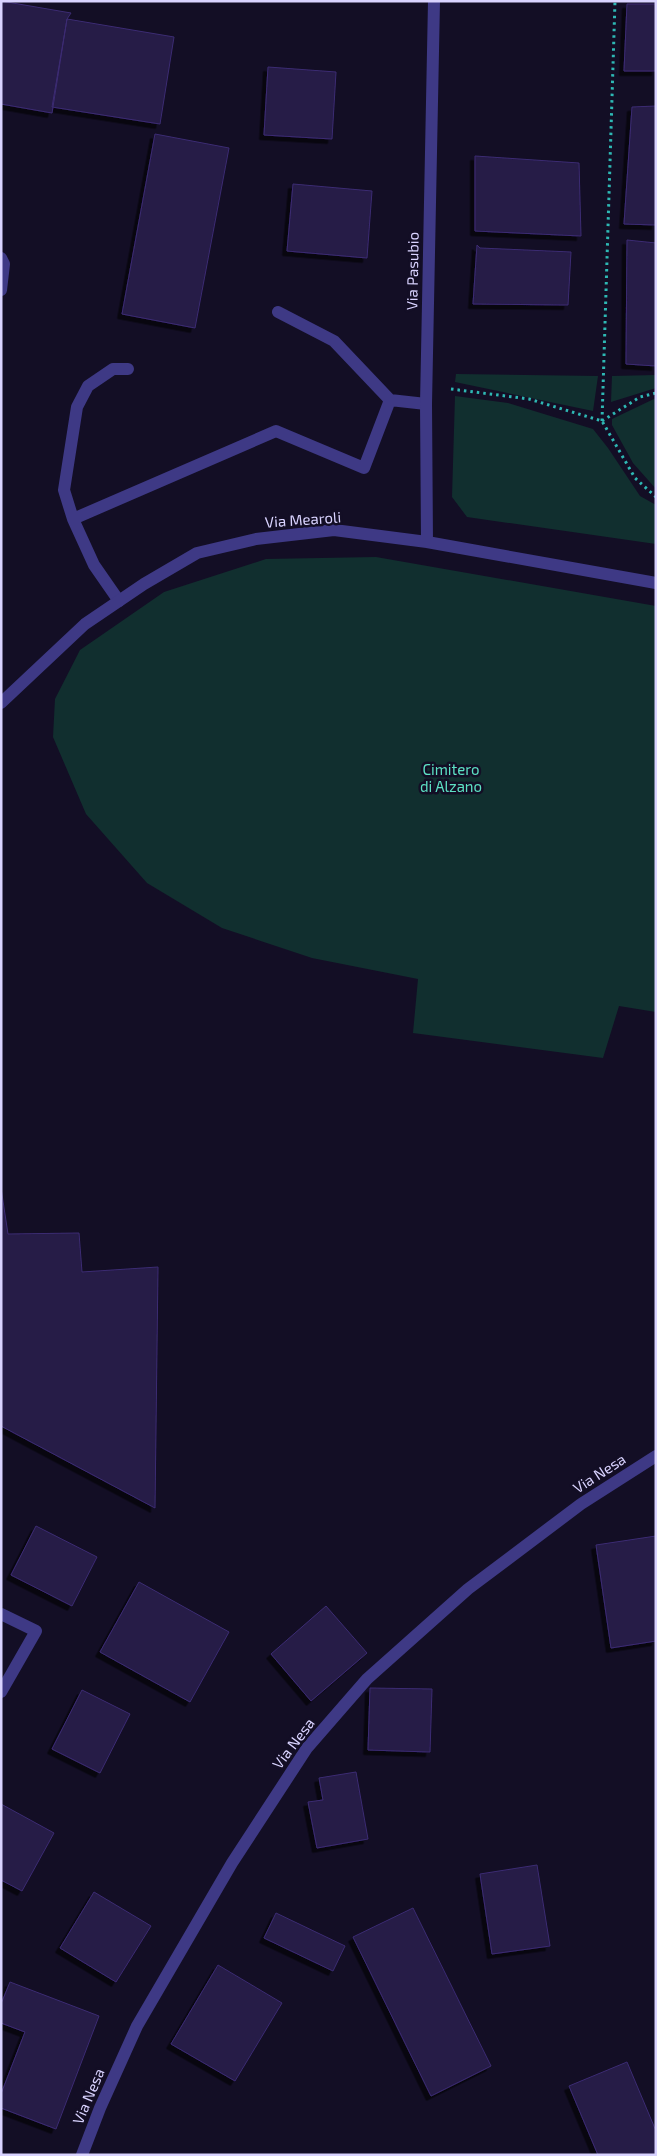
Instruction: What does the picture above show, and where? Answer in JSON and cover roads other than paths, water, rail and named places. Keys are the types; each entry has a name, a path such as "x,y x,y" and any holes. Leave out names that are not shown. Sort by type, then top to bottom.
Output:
{"street":[{"name":"Via Pasubio","path":"426,542 426,389 434,1"},
{"path":"1,258 4,264 1,290"},
{"path":"278,312 334,340 390,400 426,404"},
{"path":"119,601 94,565 73,519 64,490 77,407 88,386 113,369 128,369"},
{"path":"73,519 276,431 364,468 390,400"},
{"name":"Via Mearoli","path":"1,703 85,624 144,584 197,553 256,539 334,530 426,542 656,583"},
{"name":"Via Nesa","path":"82,2155 100,2108 137,2026 232,1863 307,1748 367,1679 468,1589 581,1504 656,1456"},
{"path":"1,1614 36,1631 1,1692"}],"park label":[{"name":"Cimitero di Alzano","path":"451,778"}]}
